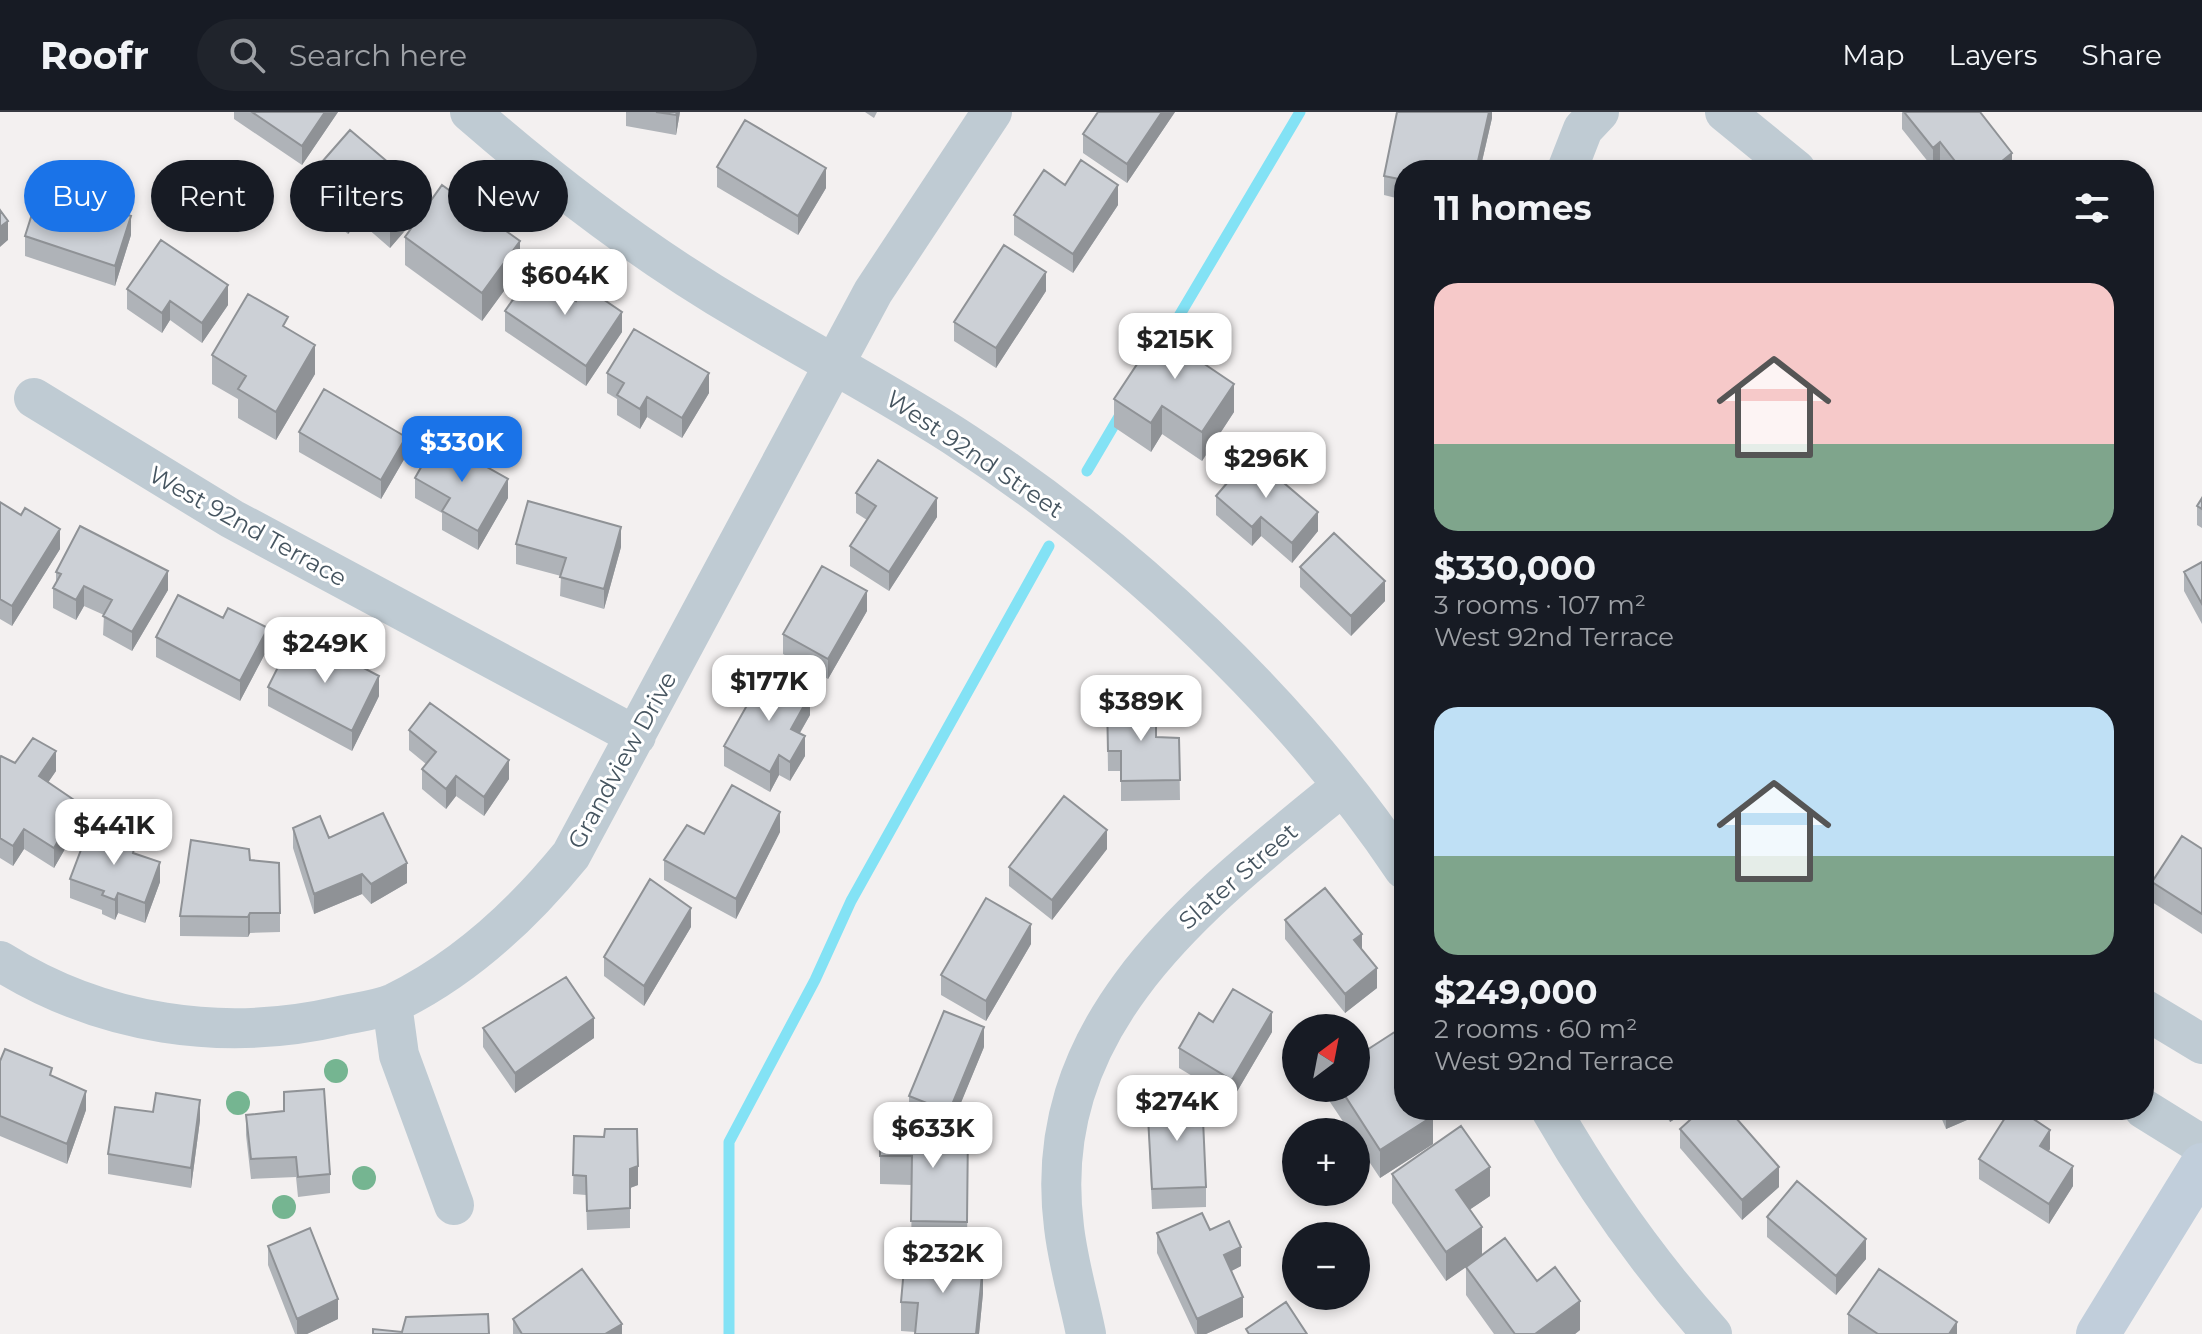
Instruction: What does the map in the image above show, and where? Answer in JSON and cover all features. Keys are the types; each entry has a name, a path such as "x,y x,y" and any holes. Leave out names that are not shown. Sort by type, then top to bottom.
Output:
{"main road":[{"path":"2098,1334 2190,1214 2202,1165"}],"street":[{"name":"Grandview Drive","path":"392,1004 491,939 546,885 571,855 833,363 910,231 992,112"},
{"path":"1571,160 1583,129 1599,112"},
{"path":"1725,112 1784,160"},
{"name":"West 92nd Street","path":"477,114 654,255 743,313 967,444 1073,520 1171,602 1261,692 1394,856"},
{"name":"West 92nd Terrace","path":"34,398 232,519 636,736"},
{"name":"Slater Street","path":"1086,1334 1063,1226 1063,1150 1073,1096 1096,1037 1119,1001 1180,925 1207,897 1341,787"},
{"path":"0,961 68,998 140,1020 206,1029 273,1027 392,1004 399,1055 454,1205"},
{"path":"2154,1015 2202,1044"},
{"path":"2154,1115 2202,1145"},
{"path":"1557,1120 1580,1160 1662,1279 1712,1334"}],"building":[{"path":"252,112 325,112 302,146"},
{"path":"1098,112 1162,112 1127,164 1083,134"},
{"path":"1397,112 1489,112 1478,160 1394,160 1394,178 1384,176"},
{"path":"1904,112 1980,112 2012,153 2003,160 1954,160 1940,142 1933,148"},
{"path":"745,120 826,168 798,216 717,167"},
{"path":"350,130 385,160 324,160"},
{"path":"1081,160 1118,185 1073,254 1014,215 1044,170 1065,185"},
{"path":"442,185 448,189 448,232 507,232 520,241 482,293 405,237 409,232 432,232 432,199"},
{"path":"0,210 8,221 0,227"},
{"path":"26,232 126,232 115,266 25,236"},
{"path":"161,240 228,285 202,323 170,301 162,313 127,289"},
{"path":"1004,245 1046,272 996,348 954,322"},
{"path":"532,272 576,301 585,287 622,312 586,366 505,311"},
{"path":"248,294 288,317 283,326 315,345 276,412 238,389 246,376 212,355"},
{"path":"1165,322 1207,350 1200,361 1234,384 1202,432 1162,406 1151,423 1114,399"},
{"path":"634,329 709,373 682,418 647,397 640,409 617,395 624,383 607,373"},
{"path":"324,389 406,437 381,480 299,432"},
{"path":"437,439 508,479 478,531 442,511 450,498 415,478"},
{"path":"1251,455 1318,512 1292,543 1261,517 1252,527 1216,496"},
{"path":"878,460 937,498 889,572 850,546 876,506 856,493"},
{"path":"528,501 621,527 604,589 560,577 566,558 516,544"},
{"path":"0,502 21,515 25,508 60,529 12,606 0,599"},
{"path":"80,526 168,571 132,632 103,616 112,600 84,586 76,600 53,588 61,574 56,572"},
{"path":"1334,533 1385,581 1351,616 1300,567"},
{"path":"2202,562 2202,604 2184,572"},
{"path":"822,566 867,591 828,659 783,634"},
{"path":"178,595 223,618 228,608 268,628 240,681 156,637"},
{"path":"290,643 328,663 331,660 337,663 341,656 379,676 352,731 268,687"},
{"path":"767,670 810,695 791,729 805,736 790,762 779,755 770,772 724,746"},
{"path":"1107,701 1156,701 1156,737 1179,738 1180,780 1121,781 1121,751 1108,751"},
{"path":"430,703 509,760 484,797 456,776 446,789 422,769 436,752 409,730"},
{"path":"33,738 56,751 39,776 80,804 54,848 24,829 13,846 0,838 0,757 15,763"},
{"path":"732,785 780,812 736,899 664,860 687,825 704,834"},
{"path":"1064,796 1107,830 1052,900 1009,867"},
{"path":"383,813 407,863 371,884 362,874 314,894 293,828 320,816 329,838"},
{"path":"90,826 127,841 126,846 134,849 133,853 160,862 145,903 118,893 115,900 102,895 104,891 70,879"},
{"path":"2182,836 2202,849 2202,914 2154,883"},
{"path":"191,840 249,849 250,860 279,863 280,913 250,913 248,917 180,916"},
{"path":"650,879 691,908 644,986 604,957"},
{"path":"1325,888 1362,934 1354,940 1377,968 1345,994 1285,920"},
{"path":"986,898 1031,924 986,1001 941,975"},
{"path":"566,977 594,1018 515,1073 483,1028"},
{"path":"1233,989 1272,1012 1232,1080 1179,1048 1199,1013 1213,1022"},
{"path":"944,1011 984,1027 949,1112 909,1096"},
{"path":"1394,1032 1394,1120 1427,1120 1380,1150 1370,1134 1370,1118 1359,1118 1349,1102 1370,1102 1370,1048"},
{"path":"5,1049 52,1068 50,1075 86,1091 67,1144 0,1116 0,1061"},
{"path":"324,1089 330,1174 298,1177 296,1157 251,1159 246,1115 284,1111 284,1092"},
{"path":"156,1093 200,1100 191,1168 108,1154 115,1107 153,1112"},
{"path":"1202,1097 1206,1187 1152,1189 1147,1099"},
{"path":"1690,1120 1738,1120 1779,1167 1742,1200 1680,1129"},
{"path":"2004,1120 2035,1120 2050,1130 2040,1146 2073,1166 2049,1204 1979,1159"},
{"path":"1461,1126 1490,1167 1456,1190 1482,1227 1446,1252 1392,1174"},
{"path":"880,1127 968,1129 967,1222 911,1221 912,1156 880,1156"},
{"path":"605,1129 637,1129 638,1166 630,1169 630,1208 587,1211 586,1176 573,1175 574,1136 604,1137"},
{"path":"1797,1181 1866,1239 1836,1276 1767,1217"},
{"path":"1202,1213 1210,1230 1229,1221 1241,1247 1224,1255 1243,1297 1197,1319 1157,1233"},
{"path":"310,1228 338,1299 297,1319 268,1246"},
{"path":"1505,1238 1537,1281 1555,1267 1580,1301 1535,1334 1515,1334 1466,1267"},
{"path":"905,1257 983,1265 976,1334 915,1334 918,1303 901,1302"},
{"path":"582,1269 622,1324 605,1334 522,1334 513,1319"},
{"path":"1879,1269 1957,1322 1949,1334 1878,1334 1848,1314"},
{"path":"1282,1305 1282,1310 1291,1310 1307,1334 1249,1334 1246,1329"},
{"path":"488,1314 489,1334 373,1334 373,1329 402,1332 406,1317"}],"waterway":[{"path":"1166,338 1300,112"},
{"path":"1087,471 1120,415"},
{"path":"729,1334 729,1142 815,980 851,901 1049,546"}]}
